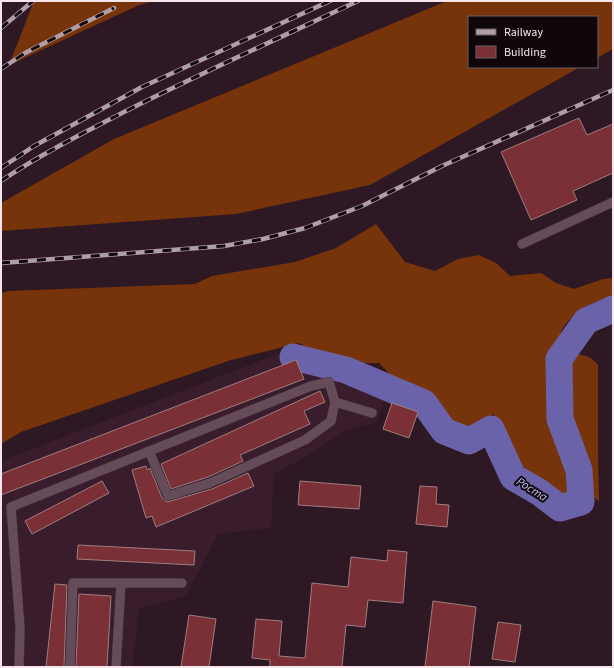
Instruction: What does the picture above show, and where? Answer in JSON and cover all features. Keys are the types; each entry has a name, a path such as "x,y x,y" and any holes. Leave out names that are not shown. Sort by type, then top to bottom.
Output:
{"lane":[{"path":"522,244 613,202"},
{"path":"19,667 20,628 11,507 149,451 311,386 329,382 335,402 331,420 305,440 210,483 168,496 149,451"},
{"path":"335,402 372,413"},
{"path":"70,667 73,583 182,583"},
{"path":"116,667 121,583"}],"shaded area":[{"path":"34,1 153,1 137,6 9,65"},
{"path":"447,1 613,1 613,49 598,57 598,16 468,16 468,68 578,68 370,185 236,214 1,231 1,203 114,139"},
{"path":"376,224 405,262 435,271 458,259 479,255 496,263 510,276 541,273 556,283 574,289 603,279 613,278 613,297 595,302 578,312 567,323 560,335 560,341 566,350 589,357 598,365 599,501 567,481 570,497 549,487 522,466 493,414 469,431 447,419 435,401 405,390 379,363 335,363 299,343 231,360 21,432 1,444 1,293 8,291 195,284 212,276 295,262 336,248"},
{"path":"299,346 385,397 377,422 344,431 314,452 274,474 271,528 218,534 186,596 139,609 132,667 1,667 1,461"}],"building":[{"path":"579,118 587,135 613,124 613,173 573,191 577,200 531,220 501,152"},
{"path":"296,360 304,379 1,495 1,474"},
{"path":"320,391 325,402 304,411 310,424 240,455 243,461 208,477 171,489 161,464"},
{"path":"392,403 418,412 409,438 383,429"},
{"path":"146,466 147,470 150,468 162,498 167,502 212,489 248,473 254,486 156,527 152,516 146,518 132,470"},
{"path":"102,481 109,493 32,534 25,521"},
{"path":"300,481 361,486 359,509 298,505"},
{"path":"420,486 437,487 436,504 449,505 447,527 416,524"},
{"path":"78,545 195,551 194,565 77,559"},
{"path":"388,550 407,552 403,603 368,600 365,627 346,625 342,667 270,667 270,660 252,658 256,619 282,621 279,656 305,658 312,583 348,587 351,557 387,561"},
{"path":"55,584 67,585 64,667 46,667"},
{"path":"79,594 111,596 107,667 76,667"},
{"path":"433,601 476,607 469,667 425,667"},
{"path":"189,615 216,619 209,667 181,667"},
{"path":"498,622 521,625 515,662 492,659"}],"waterway":[{"name":"Роста","path":"293,357 346,370 424,403 444,431 469,441 491,429 513,477 539,492 560,508 581,502 579,470 560,419 559,359 586,321 613,309"}],"railway":[{"path":"1,28 33,1"},
{"path":"1,168 34,146 142,87 330,1"},
{"path":"1,181 47,152 128,110 358,1"},
{"path":"1,69 25,53 114,8"},
{"path":"1,263 224,246 263,239 305,228 362,206 442,166 613,90"}]}
